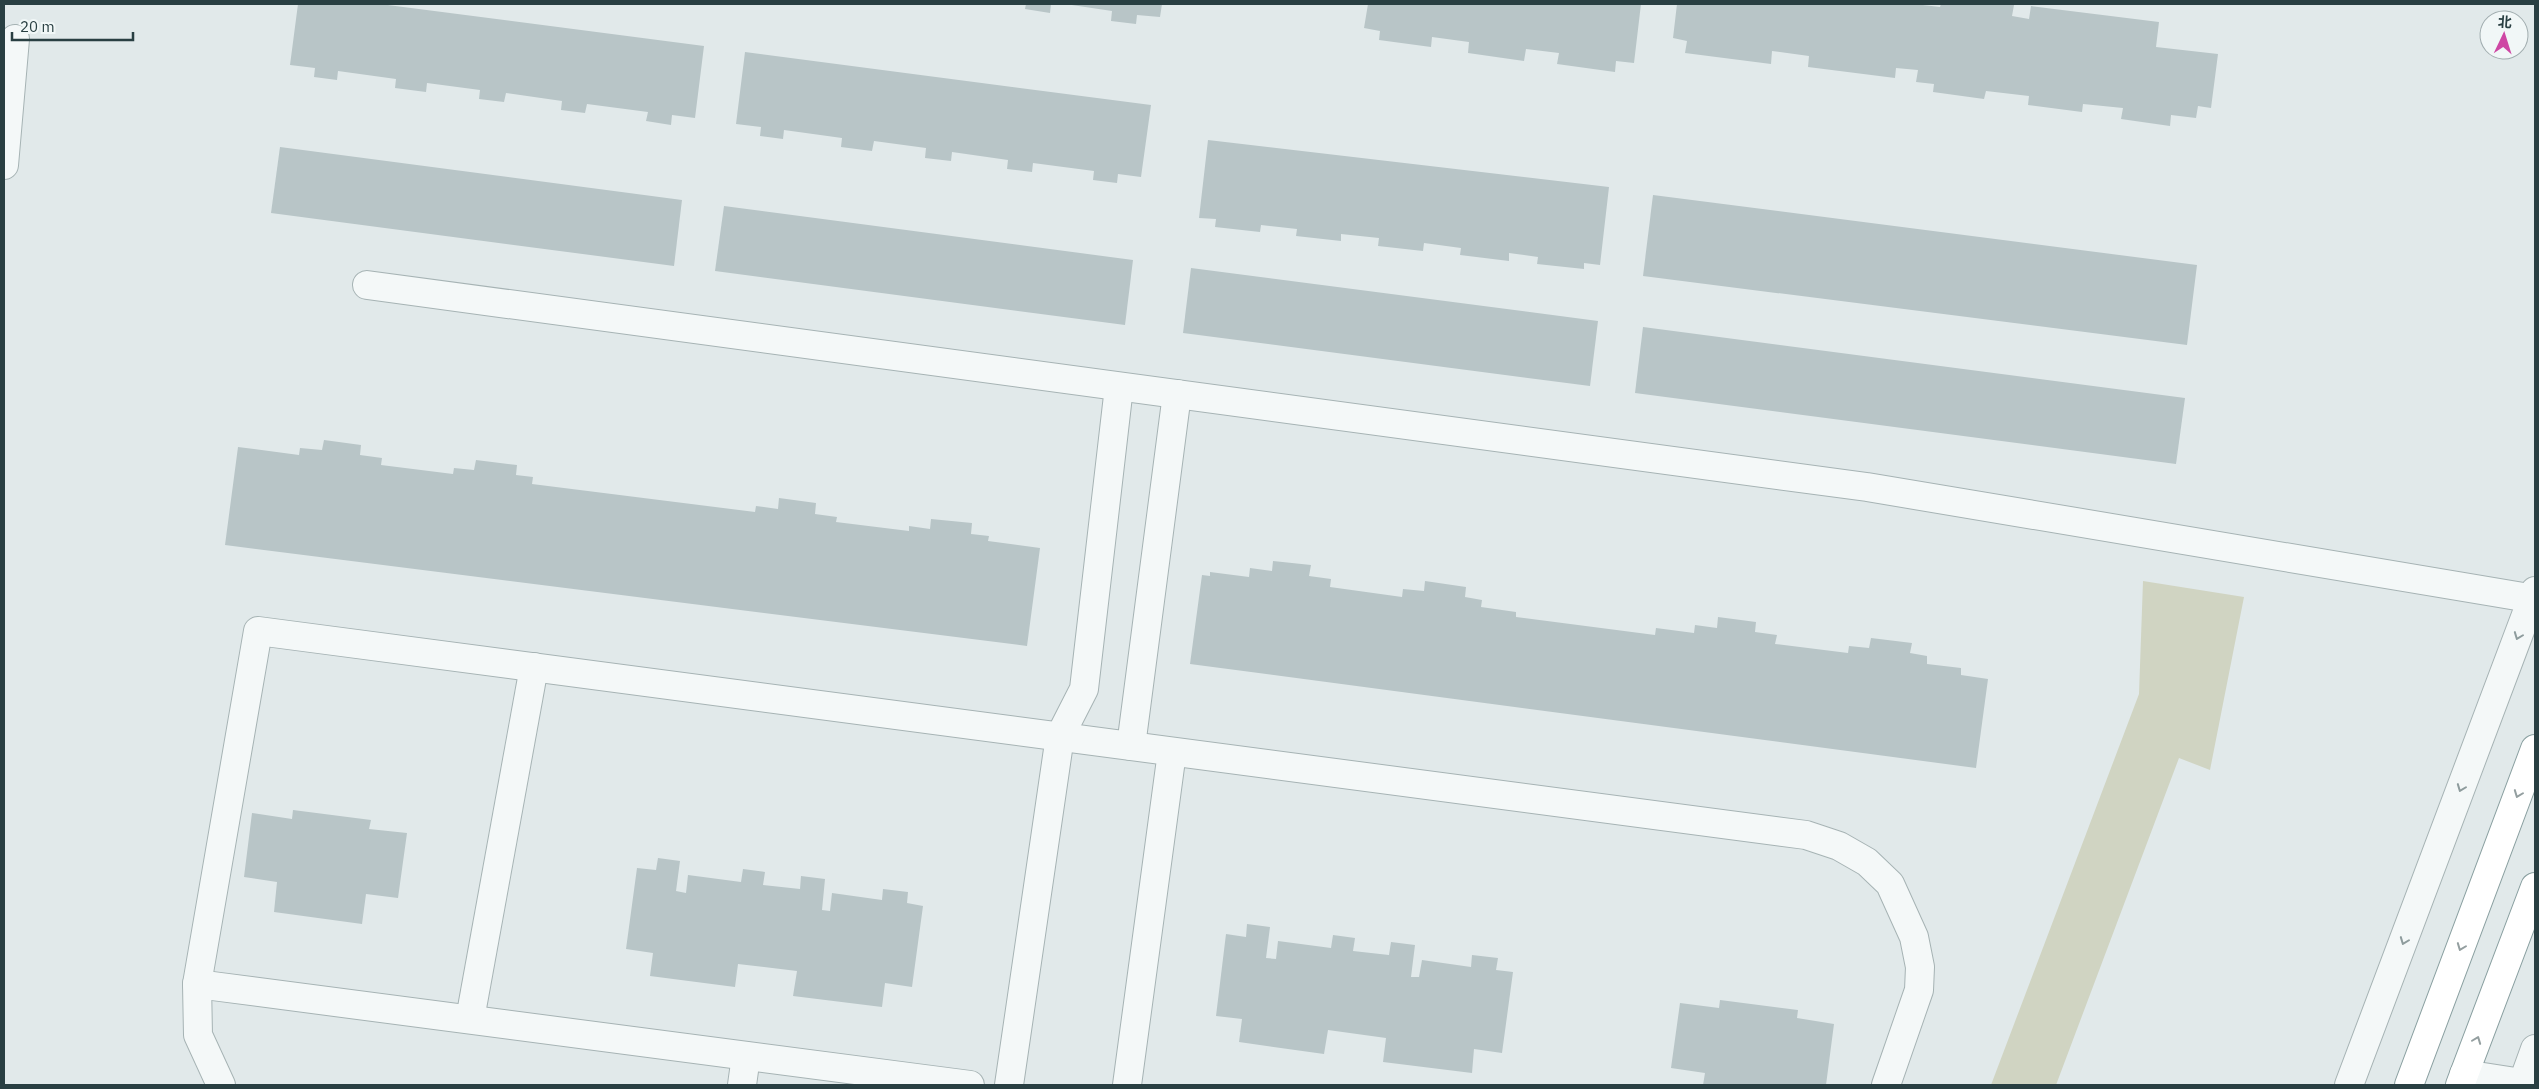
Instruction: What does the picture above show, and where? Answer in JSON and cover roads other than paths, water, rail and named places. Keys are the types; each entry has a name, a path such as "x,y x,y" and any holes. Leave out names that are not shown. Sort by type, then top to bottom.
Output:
{"highway":[{"path":"2409,1085 2535,749"},
{"path":"2462,1080 2535,887"}],"street":[{"path":"4,165 15,40"},
{"path":"367,285 1867,487 2534,596 2349,1085"},
{"path":"1010,1085 1060,736 1084,689 1119,387"},
{"path":"1131,746 1177,394"},
{"path":"221,1085 198,1035 197,984 258,631 1806,834 1838,846 1867,862 1890,884 1914,937 1920,967 1919,990 1886,1085"},
{"path":"470,1019 534,667"},
{"path":"1127,1085 1172,752"},
{"path":"197,984 970,1085"},
{"path":"2462,1080 2526,1084 2535,1049"},
{"path":"742,1085 746,1056"}]}
